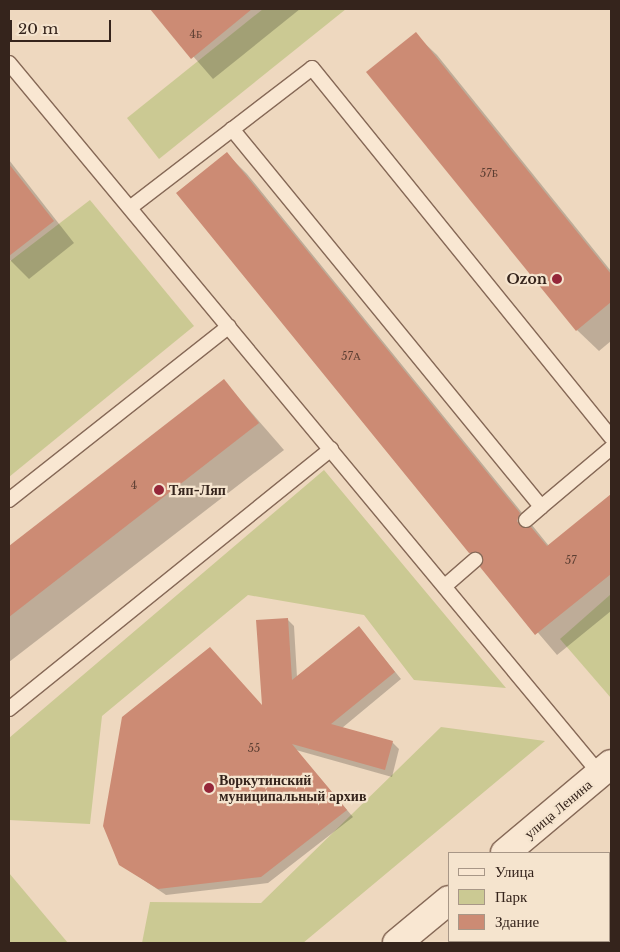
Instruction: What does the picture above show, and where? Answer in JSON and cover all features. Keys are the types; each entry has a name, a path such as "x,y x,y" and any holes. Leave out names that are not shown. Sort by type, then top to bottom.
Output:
{"main road":[{"name":"улица Ленина","path":"505,852 606,769"},
{"path":"397,943 448,901"}],"lane":[{"path":"9,63 131,207 445,586 606,769"},
{"path":"131,207 312,68 611,437"},
{"path":"232,129 541,507"},
{"path":"9,500 229,326"},
{"path":"526,520 611,448"},
{"path":"9,709 331,449"},
{"path":"445,586 475,560"}],"green space":[{"path":"263,9 346,9 159,159 127,118"},
{"path":"90,200 194,326 9,477 9,262"},
{"path":"324,470 506,688 414,680 364,615 248,595 102,716 90,824 9,820 9,738"},
{"path":"611,594 611,698 560,639"},
{"path":"441,727 545,741 303,943 142,943 150,902 261,903"},
{"path":"9,873 68,943 9,943"}],"building":[{"path":"150,9 252,9 191,59"},
{"path":"416,32 611,274 611,302 576,331 366,72"},
{"path":"227,152 520,513 517,521 520,526 531,527 547,546 611,494 611,574 535,635 480,567 482,555 477,552 469,553 176,193"},
{"path":"9,164 54,221 9,256"},
{"path":"224,379 259,423 9,617 9,546"},
{"path":"288,618 292,680 359,626 395,672 331,724 393,741 385,770 292,744 347,810 261,877 158,889 119,865 103,826 122,717 210,647 262,705 256,620"}],"place":[{"name":"Ozon","path":"557,279"},
{"name":"Тяп-Ляп","path":"159,490"},
{"name":"Воркутинский муниципальный архив","path":"209,788"}]}
